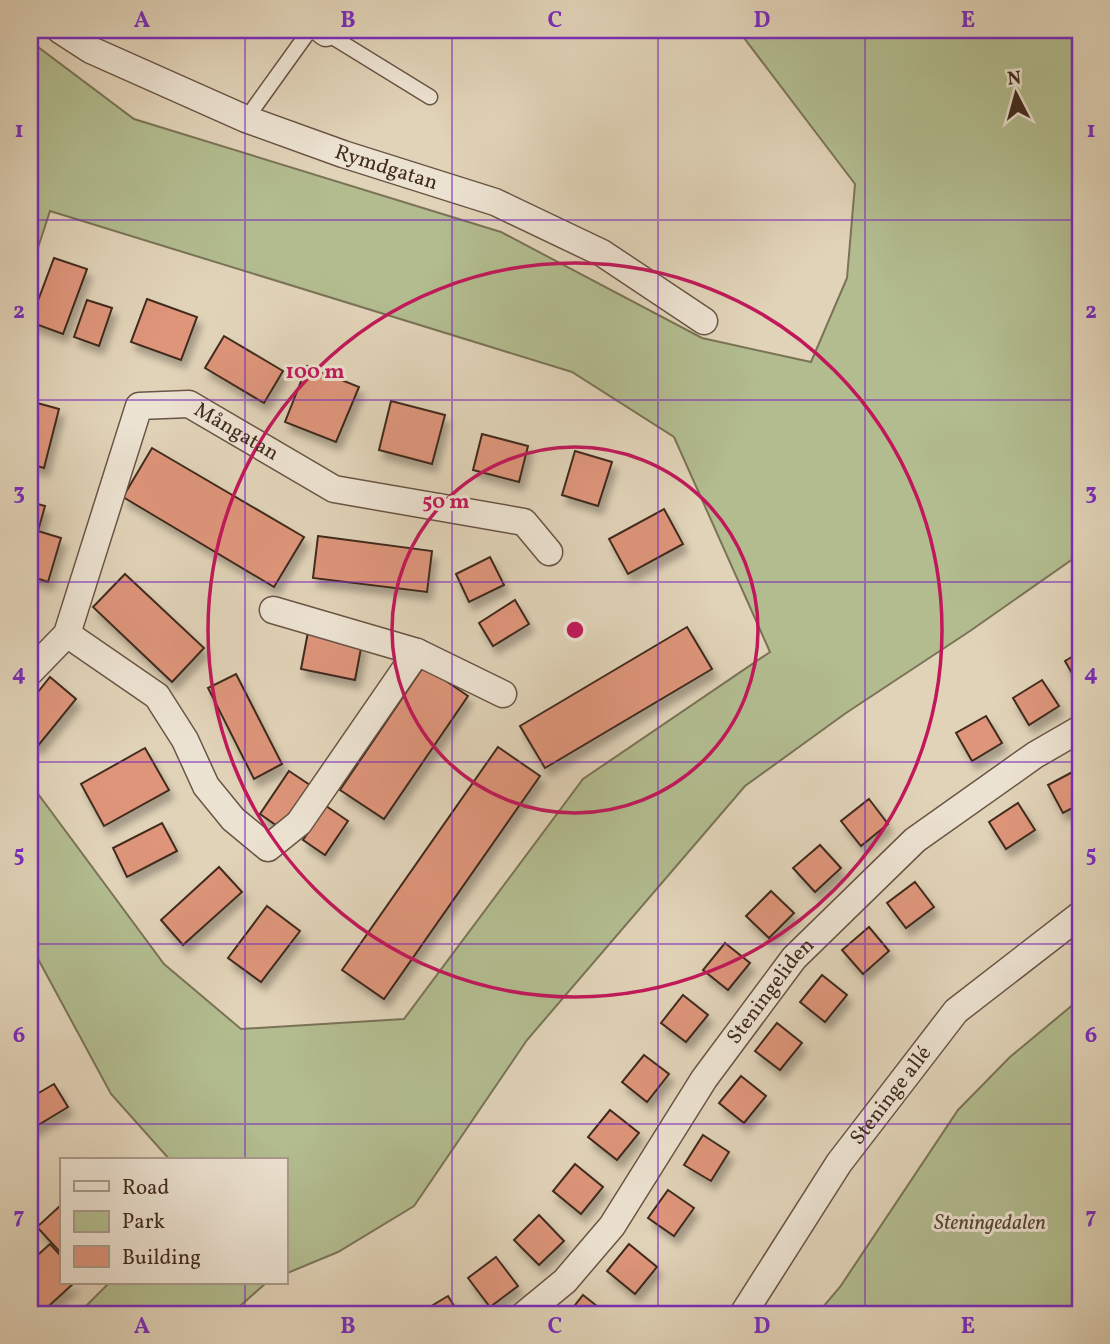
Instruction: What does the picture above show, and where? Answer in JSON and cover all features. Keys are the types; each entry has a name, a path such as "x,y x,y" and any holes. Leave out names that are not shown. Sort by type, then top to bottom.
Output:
{"street":[{"name":"Rymdgatan","path":"60,30 91,50 246,119 343,154 495,202 602,253 704,321"},
{"name":"Mångatan","path":"30,671 67,634 139,406 189,404 334,489 524,523 549,552"},
{"path":"273,610 417,652 503,694"},
{"path":"67,634 157,696 185,740 206,786 233,818 268,848 299,823 417,652"},
{"name":"Steningeliden","path":"526,1314 565,1281 612,1226 704,1079 794,958 915,840 1035,755 1080,729"},
{"name":"Steninge allé","path":"743,1314 839,1164 957,1011 1080,915"}],"lane":[{"path":"246,119 307,34 315,31 324,31 430,97"}],"green space":[{"path":"738,30 1080,30 1080,554 846,713 745,786 527,1040 414,1206 338,1252 287,1273 287,1158 168,1158 111,1094 30,944 30,783 164,964 241,1029 404,1019 583,779 770,652 674,437 572,372 50,211 30,272 30,41 134,119 501,232 702,338 811,362 847,278 855,184"},
{"name":"Steningedalen","path":"1080,987 1080,1314 817,1314 840,1287 958,1110 1010,1057 1075,1003"},
{"path":"108,1284 265,1284 231,1314 78,1314"}],"building":[{"path":"54,258 87,269 63,334 30,322"},
{"path":"147,299 197,317 181,360 131,342"},
{"path":"87,300 112,308 99,346 74,337"},
{"path":"224,336 283,371 264,403 205,368"},
{"path":"307,366 359,387 336,442 285,422"},
{"path":"30,401 59,409 44,468 30,464"},
{"path":"391,401 445,415 432,464 379,450"},
{"path":"482,434 528,446 519,482 473,470"},
{"path":"152,448 304,537 274,587 123,497"},
{"path":"575,451 612,462 598,506 562,495"},
{"path":"30,502 45,506 38,531 61,538 48,582 30,576"},
{"path":"664,509 683,544 628,574 609,539"},
{"path":"318,536 432,551 427,592 313,578"},
{"path":"490,557 504,585 469,602 456,574"},
{"path":"125,574 204,648 172,682 93,607"},
{"path":"515,600 529,624 493,646 479,623"},
{"path":"687,627 712,669 545,768 520,726"},
{"path":"308,632 362,643 355,680 301,669"},
{"path":"1080,652 1080,687 1065,661"},
{"path":"424,666 468,696 384,819 340,790"},
{"path":"236,674 282,764 254,779 208,688"},
{"path":"50,677 76,699 37,747 30,741 30,702"},
{"path":"1042,680 1059,706 1029,725 1013,698"},
{"path":"986,716 1002,743 972,761 956,733"},
{"path":"498,747 540,776 384,999 342,970"},
{"path":"145,748 169,790 104,826 81,784"},
{"path":"1080,768 1080,804 1063,813 1048,785"},
{"path":"289,771 310,785 280,828 260,814"},
{"path":"869,799 888,824 861,846 841,821"},
{"path":"1018,803 1035,830 1006,849 989,822"},
{"path":"326,806 348,821 325,855 303,840"},
{"path":"162,823 177,851 127,877 113,848"},
{"path":"820,845 841,868 815,892 793,868"},
{"path":"219,867 242,892 183,945 161,920"},
{"path":"915,882 934,907 906,928 887,903"},
{"path":"771,891 794,913 769,938 746,916"},
{"path":"267,906 300,931 261,982 228,958"},
{"path":"869,927 889,951 863,974 842,950"},
{"path":"725,943 750,963 728,990 703,970"},
{"path":"822,975 847,995 825,1022 800,1002"},
{"path":"683,995 708,1015 686,1042 661,1023"},
{"path":"777,1023 802,1043 780,1070 755,1051"},
{"path":"644,1055 669,1074 647,1102 622,1082"},
{"path":"741,1076 766,1096 744,1123 719,1103"},
{"path":"54,1084 68,1107 30,1130 30,1098"},
{"path":"610,1110 639,1133 617,1160 588,1137"},
{"path":"703,1135 729,1152 711,1181 684,1165"},
{"path":"575,1164 603,1187 581,1214 553,1191"},
{"path":"668,1190 694,1208 674,1236 648,1218"},
{"path":"60,1206 60,1252 37,1227"},
{"path":"539,1215 564,1241 539,1265 514,1240"},
{"path":"50,1244 60,1255 60,1284 73,1284 40,1314 30,1314 30,1262"},
{"path":"629,1244 657,1267 635,1294 607,1271"},
{"path":"496,1257 518,1286 490,1307 468,1278"},
{"path":"583,1295 607,1314 568,1314"},
{"path":"448,1296 459,1314 418,1314"}]}
